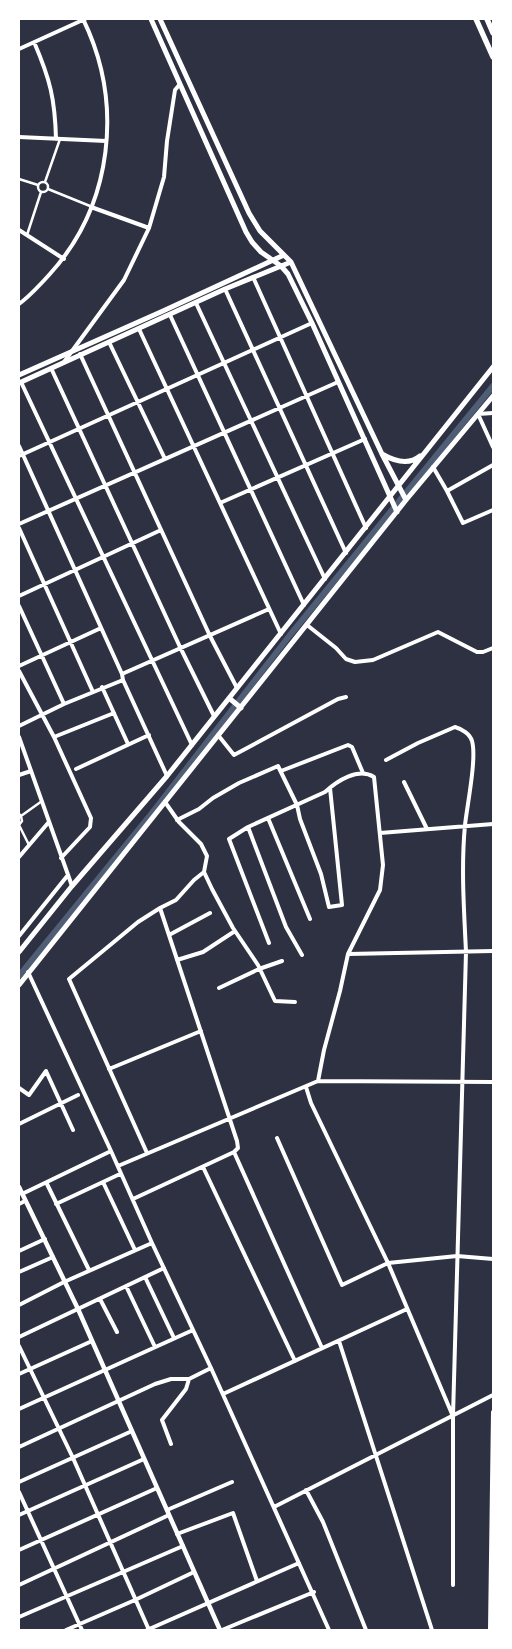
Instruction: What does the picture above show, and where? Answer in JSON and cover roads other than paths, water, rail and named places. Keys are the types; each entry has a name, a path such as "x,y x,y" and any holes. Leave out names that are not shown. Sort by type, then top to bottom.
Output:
{"main road":[{"path":"151,19 246,232 261,252 281,266 288,274 312,323 396,512"},
{"path":"160,19 249,212 260,231 291,262 382,454 406,500"},
{"path":"476,19 493,57"},
{"path":"487,19 493,33"},
{"path":"19,375 284,254"},
{"path":"20,382 253,277 291,262"},
{"path":"19,952 72,886 167,776 493,367"},
{"path":"19,985 396,512 493,396"},
{"path":"382,454 393,460 405,462 417,458 427,450"},
{"path":"229,698 241,708"}],"street":[{"path":"19,49 84,19 95,48 106,91 106,142 102,169 84,227 64,258 29,297 19,304"},
{"path":"34,42 47,72 56,112 58,139 45,182 48,189 149,228"},
{"path":"64,362 124,280 149,228 164,178 167,141 175,90 180,84"},
{"path":"19,137 106,142"},
{"path":"19,180 38,185 45,182"},
{"path":"27,235 41,192 38,185"},
{"path":"41,192 48,189"},
{"path":"19,231 64,258"},
{"path":"253,277 366,528"},
{"path":"225,290 346,553"},
{"path":"196,303 325,579"},
{"path":"170,315 304,605"},
{"path":"21,455 312,323"},
{"path":"139,328 281,634"},
{"path":"109,342 165,459"},
{"path":"80,354 210,636 237,688"},
{"path":"51,368 180,647 214,716"},
{"path":"20,382 192,745"},
{"path":"94,692 44,585 19,526 48,511 338,382"},
{"path":"493,413 478,414 493,447"},
{"path":"220,503 364,439"},
{"path":"19,446 21,455 75,570 167,776"},
{"path":"447,491 493,465"},
{"path":"433,467 463,523 493,510"},
{"path":"19,596 161,530"},
{"path":"19,606 64,704"},
{"path":"122,674 269,609"},
{"path":"307,625 352,662 373,660 438,632 477,652 493,648"},
{"path":"19,666 100,628"},
{"path":"19,671 54,737 92,818 90,827 61,858"},
{"path":"19,726 64,704 123,680"},
{"path":"102,688 128,744"},
{"path":"218,735 234,755 338,699 346,698"},
{"path":"54,737 114,712"},
{"path":"386,760 455,726 472,740 465,827 463,887 466,952 452,1416 454,1585"},
{"path":"76,769 148,735"},
{"path":"19,737 72,886"},
{"path":"281,771 348,745 352,747 363,773"},
{"path":"177,820 239,783 278,766 297,805 321,874 329,907 342,905 330,788"},
{"path":"19,775 31,771"},
{"path":"269,943 229,839 248,827 325,792 335,783 358,773 374,777 383,865 380,890 348,954 318,1081"},
{"path":"404,782 427,829"},
{"path":"29,845 19,825 22,821 20,815 42,801"},
{"path":"165,802 177,820 201,844 207,856 204,872 212,890 259,969 275,1001 295,1002"},
{"path":"268,818 310,919"},
{"path":"19,857 48,823"},
{"path":"380,834 493,824"},
{"path":"248,827 286,927 302,955"},
{"path":"147,1153 68,979 138,922 176,900 204,872"},
{"path":"19,936 68,875"},
{"path":"133,1199 234,1152 238,1148 230,1118 160,908"},
{"path":"169,935 210,913"},
{"path":"177,960 203,952 235,931"},
{"path":"348,954 493,952"},
{"path":"219,988 259,969 282,962"},
{"path":"28,972 314,1592 329,1630"},
{"path":"109,1069 201,1031"},
{"path":"19,1088 29,1095 46,1071 72,1130"},
{"path":"118,1166 318,1081 493,1082"},
{"path":"306,1086 311,1102 388,1264 452,1416"},
{"path":"19,1124 78,1095"},
{"path":"277,1138 342,1285 388,1264 457,1256 493,1259"},
{"path":"22,1194 111,1151"},
{"path":"234,1152 322,1348"},
{"path":"203,1167 295,1362"},
{"path":"56,1204 120,1174"},
{"path":"103,1182 134,1250"},
{"path":"46,1184 89,1270"},
{"path":"19,1187 78,1309 221,1630 314,1592"},
{"path":"19,1204 25,1202"},
{"path":"19,1251 45,1239"},
{"path":"19,1305 89,1270 152,1243"},
{"path":"19,1272 53,1257"},
{"path":"19,1337 164,1268"},
{"path":"145,1277 174,1338"},
{"path":"126,1286 155,1347"},
{"path":"100,1298 117,1332"},
{"path":"223,1394 407,1309"},
{"path":"19,1409 192,1330"},
{"path":"19,1374 92,1341"},
{"path":"339,1341 432,1630"},
{"path":"19,1346 59,1428 148,1630 299,1563"},
{"path":"19,1447 118,1400 171,1379 189,1379 211,1368"},
{"path":"171,1444 162,1420 186,1389 189,1379"},
{"path":"274,1507 375,1454 493,1396"},
{"path":"490,1630 493,1412"},
{"path":"19,1482 132,1431"},
{"path":"19,1515 144,1459"},
{"path":"19,1584 232,1482"},
{"path":"19,1550 157,1488"},
{"path":"306,1490 323,1522 366,1630"},
{"path":"19,1492 82,1630"},
{"path":"177,1534 233,1513 257,1582"},
{"path":"19,1617 182,1546"},
{"path":"66,1630 136,1600 194,1572"}],"waterway":[{"path":"19,976 148,818 290,635 493,386"}]}
